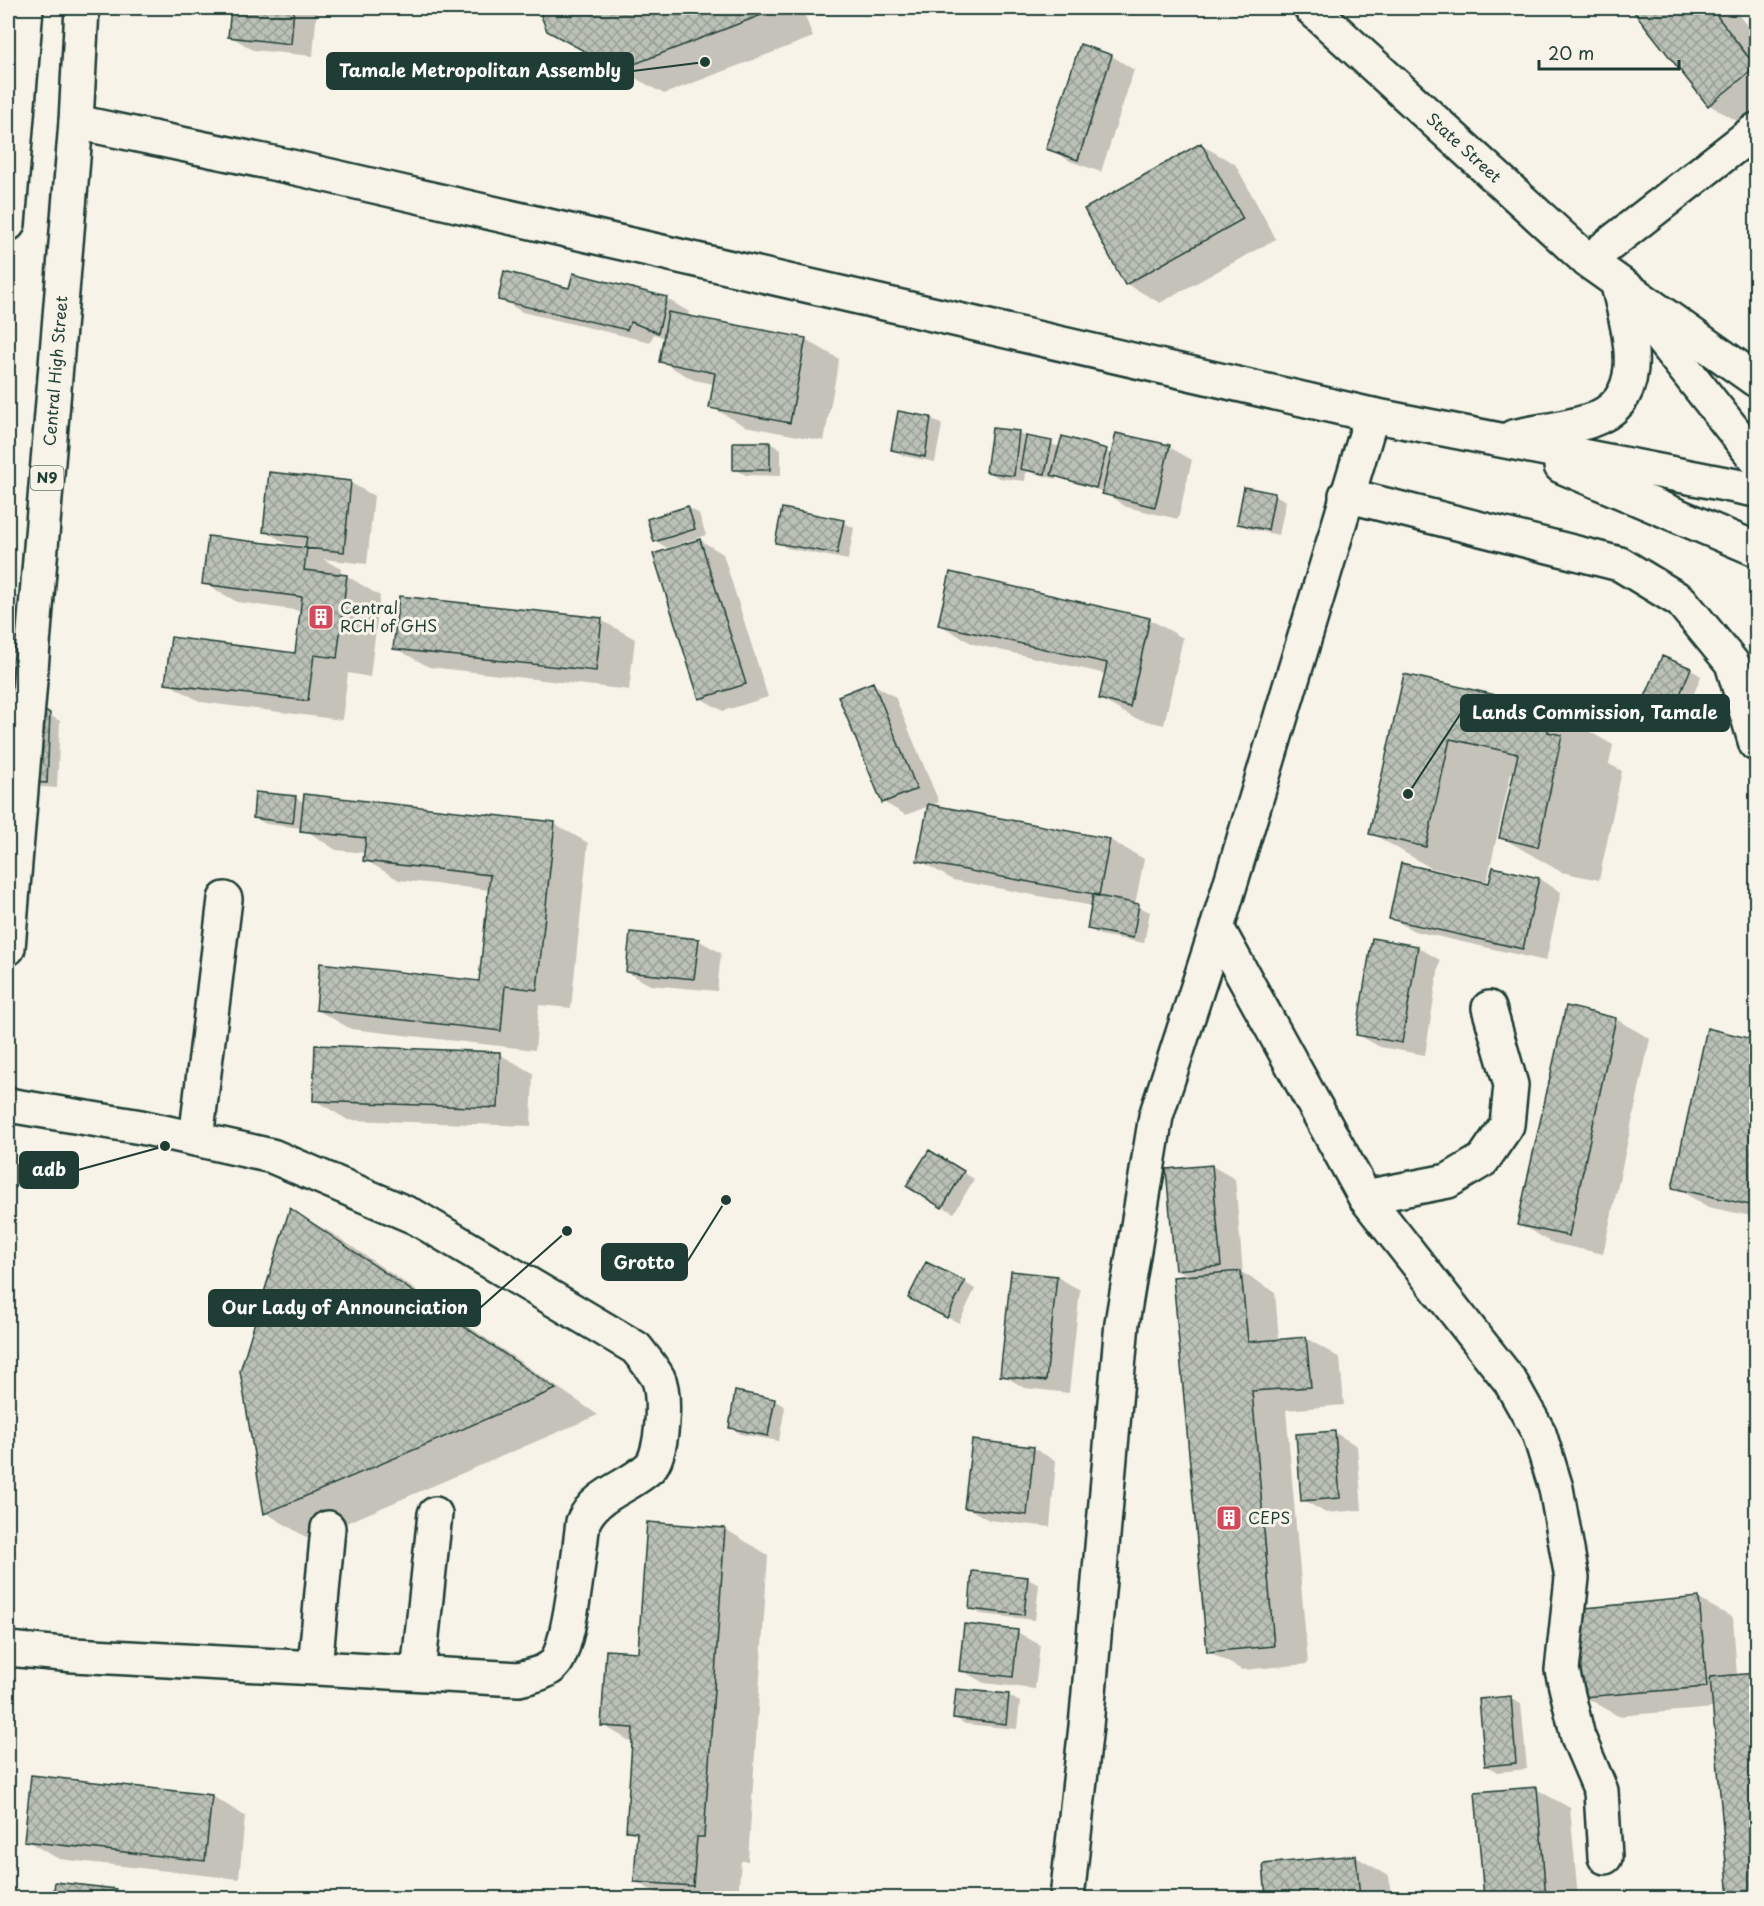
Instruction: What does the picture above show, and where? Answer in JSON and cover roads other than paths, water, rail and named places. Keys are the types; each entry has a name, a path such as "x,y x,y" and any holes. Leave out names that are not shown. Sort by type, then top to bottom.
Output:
{"main road":[{"path":"8,224 13,116 26,8"},
{"name":"Central High Street","path":"8,948 76,122 82,8"},
{"name":"State Street","path":"1311,8 1588,261 1618,285 1756,380"},
{"path":"76,122 287,166 1372,415 1756,490"},
{"path":"1588,261 1756,130"},
{"path":"1498,440 1591,420 1619,402 1632,377 1630,337 1618,285"},
{"name":"State Street","path":"1618,285 1756,459"},
{"path":"1067,1899 1086,1726 1122,1323 1156,1116 1217,928 1372,415"},
{"path":"1498,440 1756,549"},
{"path":"1346,495 1620,564 1681,601 1732,663 1756,744"},
{"path":"196,1139 225,899"},
{"path":"1217,928 1365,1197 1510,1381 1539,1433 1556,1488 1572,1578 1562,1671 1578,1737 1601,1791 1605,1857"},
{"path":"1365,1197 1448,1181 1483,1160 1506,1125 1511,1085 1489,1008"},
{"path":"8,1105 141,1127 272,1156 415,1217 636,1348 659,1379 663,1418 659,1443 651,1466 589,1508 583,1521 568,1627 556,1663 539,1674 519,1679 74,1656 8,1648"},
{"path":"418,1673 435,1514"},
{"path":"315,1667 327,1528"}],"place":[{"name":"Tamale Metropolitan Assembly","path":"705,62"},
{"name":"Central RCH of GHS","path":"321,617"},
{"name":"Lands Commission, Tamale","path":"1408,794"},
{"name":"adb","path":"165,1146"},
{"name":"Grotto","path":"726,1200"},
{"name":"Our Lady of Announciation","path":"567,1231"},
{"name":"CEPS","path":"1229,1518"}]}
